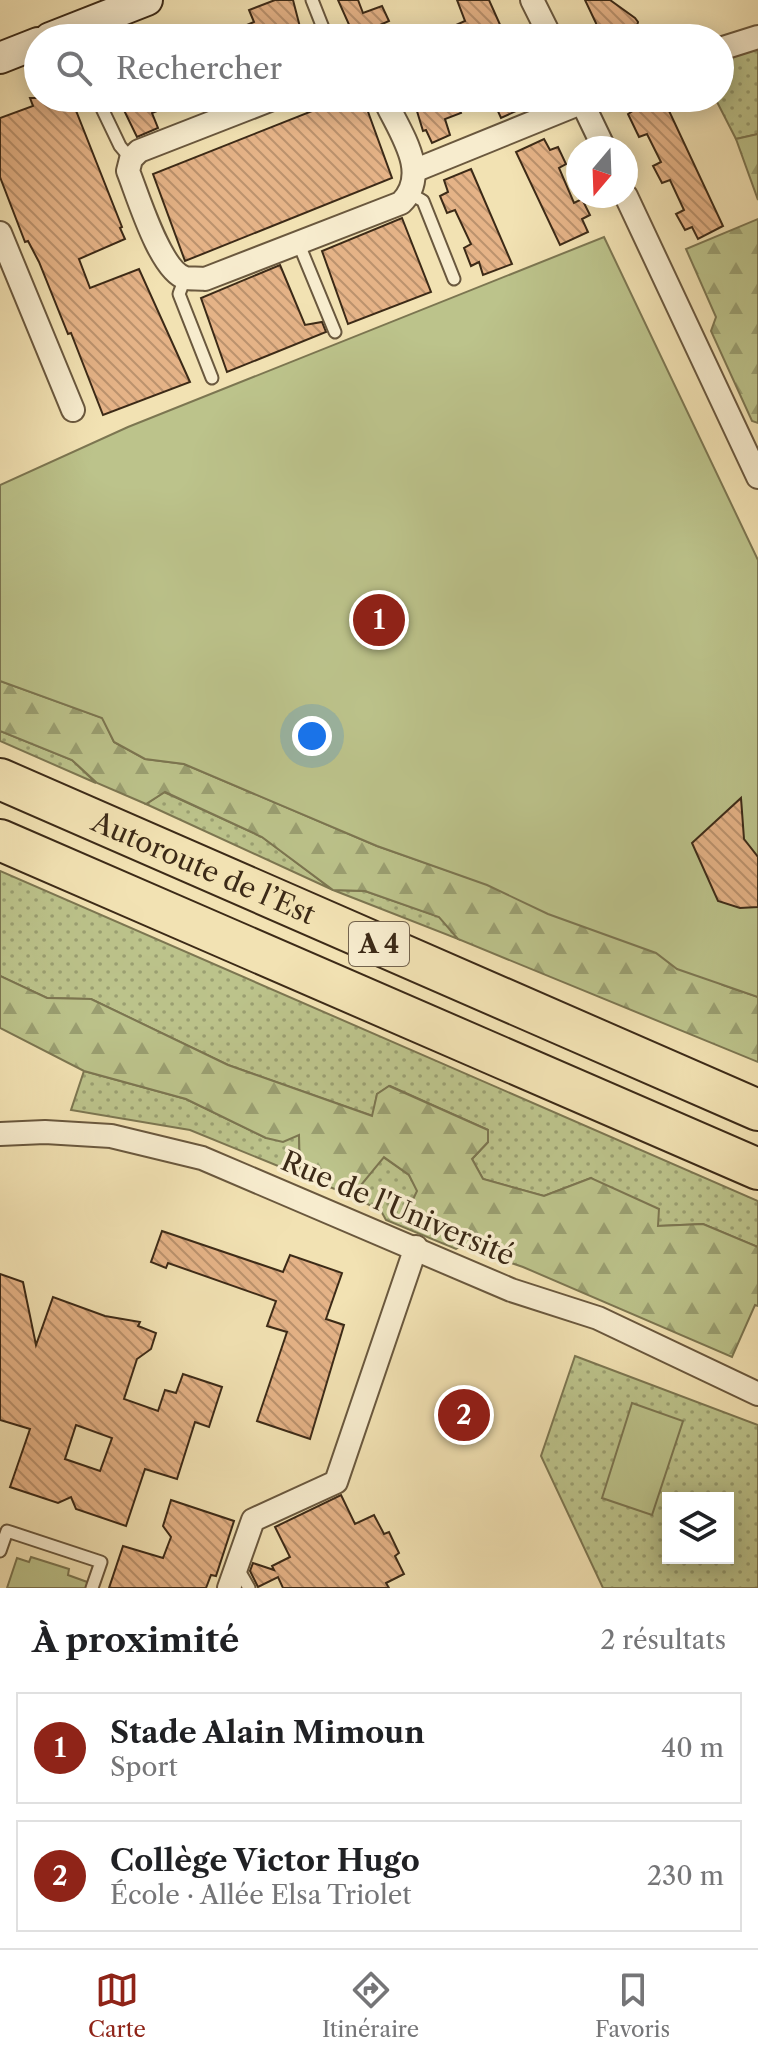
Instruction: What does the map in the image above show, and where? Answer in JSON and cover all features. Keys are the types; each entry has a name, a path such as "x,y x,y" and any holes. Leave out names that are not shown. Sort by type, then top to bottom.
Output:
{"highway":[{"name":"Autoroute de l’Est","path":"0,779 758,1110"},
{"name":"Autoroute de l’Est","path":"0,840 758,1169"}],"main road":[{"path":"86,24 147,0"},
{"path":"0,58 24,49"}],"street":[{"path":"532,0 544,24"},
{"path":"734,45 758,37"},
{"path":"239,112 139,151 131,159 128,171 160,249 171,269 185,278 205,279 401,203 411,194 416,170 390,112"},
{"path":"416,170 556,112"},
{"path":"590,112 599,136"},
{"path":"632,208 758,477"},
{"path":"0,233 73,410"},
{"name":"Rue de l'Université","path":"0,1134 45,1132 111,1136 202,1158 511,1290 598,1318 758,1394"},
{"path":"229,1588 253,1520 336,1482 416,1247"}],"lane":[{"path":"312,0 321,24"},
{"path":"104,112 120,146 131,159"},
{"path":"411,194 423,201 454,279"},
{"path":"298,242 335,332"},
{"path":"185,278 179,294 212,378"},
{"path":"0,1551 7,1531 101,1562 92,1588"},
{"path":"236,1566 249,1588"}],"green space":[{"path":"758,37 758,134 736,139 722,112 734,112 734,45"},
{"path":"758,134 758,200 736,139"},
{"path":"758,219 758,423 752,421 711,331 716,317 686,249"},
{"path":"604,237 758,560 758,997 677,969 656,953 548,914 487,885 377,846 184,764 145,759 114,742 102,718 0,681 0,485 128,427"},
{"path":"0,681 103,718 114,742 145,759 184,764 377,846 472,879 524,878 723,985 758,997 758,1062 458,939 439,917 365,891 333,890 262,837 165,792 146,804 97,783 72,760 0,731"},
{"path":"0,731 72,760 96,783 0,741"},
{"path":"164,792 262,837 333,890 146,804"},
{"path":"0,871 758,1201 758,1247 703,1224 657,1226 591,1178 544,1196 483,1179 472,1159 488,1142 488,1130 390,1086 377,1094 373,1116 228,1065 91,999 47,998 0,976"},
{"path":"333,890 365,891 440,917 458,939"},
{"path":"0,976 47,998 91,999 228,1065 372,1116 377,1094 389,1086 488,1130 488,1142 472,1159 483,1179 544,1196 591,1178 659,1209 658,1226 703,1224 758,1247 758,1306 755,1305 732,1357 523,1267 461,1246 408,1210 417,1191 409,1175 384,1157 352,1196 300,1175 299,1135 283,1142 266,1138 186,1099 84,1071 0,1028"},
{"path":"84,1071 186,1099 266,1138 299,1134 300,1175 190,1130 71,1110"},
{"path":"383,1157 409,1175 418,1191 408,1210 461,1246 456,1249 386,1220 381,1211 352,1196"},
{"path":"575,1356 758,1425 758,1588 603,1588 541,1456"},
{"path":"632,1403 683,1421 652,1515 602,1498"},
{"path":"31,1557 69,1569 68,1575 90,1583 89,1588 7,1588 17,1558 29,1562"}],"building":[{"path":"275,0 293,0 299,24 249,24 254,22 249,10"},
{"path":"338,0 358,0 363,13 382,6 389,21 382,24 349,24"},
{"path":"457,0 489,0 500,24 458,24 465,21"},
{"path":"585,0 610,0 638,22 638,24 596,24"},
{"path":"24,109 24,112 77,112 125,239 79,259 90,288 139,269 190,382 103,415 71,333 68,334 39,262 28,241 25,242 0,177 0,118"},
{"path":"125,112 154,112 152,113 158,128 137,137"},
{"path":"310,112 368,112 392,178 185,261 153,174"},
{"path":"417,112 461,112 445,119 450,135 432,143 426,130 423,131"},
{"path":"498,112 514,112 501,118"},
{"path":"670,112 723,226 698,239 692,227 685,230 676,214 684,210 670,180 662,183 653,166 661,162 647,134 639,137 628,114"},
{"path":"544,139 550,150 558,147 566,164 559,168 566,184 566,208 586,208 590,215 582,219 588,232 560,245 516,152"},
{"path":"471,169 512,264 483,275 479,262 471,266 464,248 471,244 455,210 447,213 440,196 448,192 444,180"},
{"path":"402,218 431,292 348,324 322,251"},
{"path":"280,265 305,325 322,322 326,332 227,372 201,298"},
{"path":"741,798 744,839 758,857 758,907 740,908 718,901 692,843"},
{"path":"162,1231 283,1272 290,1255 342,1273 326,1319 344,1325 310,1439 257,1421 287,1332 267,1326 276,1301 168,1263 166,1268 151,1262"},
{"path":"0,1274 23,1282 36,1345 53,1297 105,1316 140,1322 138,1326 156,1333 151,1349 137,1359 124,1399 158,1411 165,1390 176,1393 183,1374 222,1387 209,1427 195,1422 177,1479 145,1469 126,1526 76,1509 71,1497 58,1503 10,1487 30,1429 0,1420","holes":["76,1425 112,1438 100,1471 65,1459"]},
{"path":"341,1495 355,1524 374,1515 384,1534 389,1532 399,1553 395,1556 404,1574 386,1583 389,1588 283,1588 278,1577 258,1587 250,1571 253,1563 274,1570 272,1566 290,1557 275,1527"},
{"path":"171,1500 234,1521 216,1576 211,1575 206,1588 109,1588 123,1546 163,1558 171,1537 163,1526"}],"place":[{"name":"Stade Alain Mimoun","path":"379,620"},
{"name":"Collège Victor Hugo","path":"464,1415"}]}
